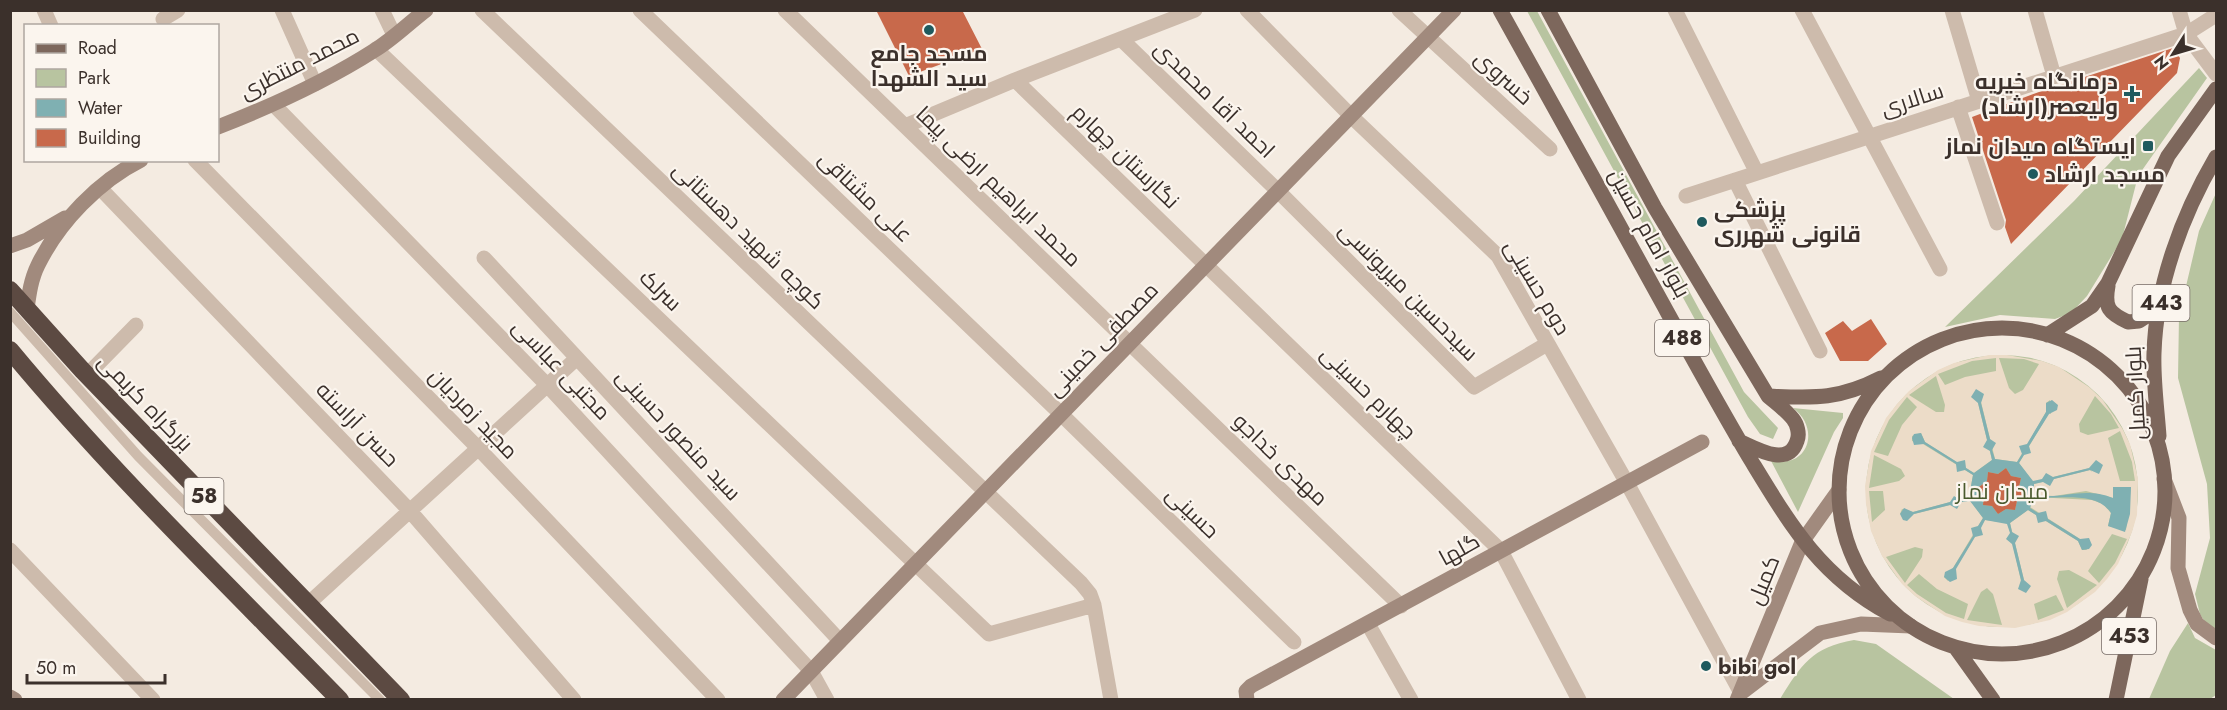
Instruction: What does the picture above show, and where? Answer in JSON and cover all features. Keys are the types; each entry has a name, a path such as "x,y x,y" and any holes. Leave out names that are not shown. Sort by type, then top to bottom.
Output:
{"highway":[{"name":"بزرگراه کریمی","path":"10,290 19,311 87,375 401,699"},
{"name":"58","path":"10,350 47,394 183,540 340,699"}],"main road":[{"name":"بلوار امام حسین","path":"1500,10 1739,441 1802,542 1853,592 1911,626"},
{"name":"بلوار امام حسین","path":"1548,10 1655,208 1768,396 1794,420 1799,436 1795,447 1789,453 1771,455 1739,441"},
{"name":"443","path":"2047,335 2092,306 2108,283 2168,156 2217,89"},
{"name":"بلوار کمیل","path":"2161,460 2154,354 2159,308 2178,236 2203,179 2217,157"},
{"path":"2108,283 2105,302 2118,317 2128,322 2139,321 2159,308"},
{"path":"1768,396 1834,397 1856,391 1887,375 1921,349 1961,333 1996,328 2047,335 2092,356 2128,389 2146,416 2161,460 2164,479 2163,508 2158,537 2143,573 2108,615 2066,641 2035,650 2003,654 1955,647 1911,626 1876,593 1858,567 1846,538 1839,490 1848,437 1864,404 1887,375"},
{"name":"453","path":"2116,699 2143,573"},
{"path":"1955,647 1993,699"}],"street":[{"path":"44,10 50,24"},
{"path":"162,18 178,10"},
{"path":"282,10 315,84"},
{"path":"382,10 394,35"},
{"name":"محمد منتظری","path":"219,127 274,105 315,84 376,49 426,10"},
{"name":"کوچه شهید دهستانی","path":"482,10 1081,583 1090,594 1094,605"},
{"name":"علی مشتاقی","path":"639,10 1061,414"},
{"name":"محمد ابراهیم ارضی پیما","path":"785,10 1130,344"},
{"path":"905,126 1015,80 1195,10"},
{"name":"دوم حسینی","path":"1247,10 1351,116 1498,256 1627,483 1709,634 1739,696"},
{"name":"خسروی","path":"1399,10 1551,149"},
{"name":"مصطفی خمینی","path":"783,699 1454,10"},
{"path":"1675,10 1757,173"},
{"path":"1802,10 1940,269"},
{"path":"1952,10 1979,101"},
{"path":"2035,10 2054,76"},
{"path":"2179,10 2186,34 2217,74"},
{"name":"سالاری","path":"1686,196 2186,34 2217,15"},
{"name":"احمد آقا محمدی","path":"1121,39 1278,191"},
{"name":"سرلک","path":"376,49 989,634 1094,605"},
{"name":"نگارستان چهارم","path":"1015,80 1206,265"},
{"name":"مجتبی عباسی","path":"274,105 547,385 811,671 827,699"},
{"path":"1958,107 1997,224"},
{"path":"19,311 37,265 75,212 100,188 118,166 133,162"},
{"name":"مجید زمردیان","path":"197,162 478,448 718,699"},
{"path":"1735,180 1820,351"},
{"name":"حسن آراسته","path":"100,188 410,511 574,699"},
{"name":"سیدحسین میریونسی","path":"1278,191 1474,387 1547,344"},
{"path":"10,246 43,232 75,212"},
{"name":"سید منصور حسینی","path":"484,258 840,640"},
{"name":"چهارم حسینی","path":"1206,265 1501,551 1579,699"},
{"path":"87,375 136,325"},
{"name":"مهدی خداجو","path":"1130,344 1401,606"},
{"path":"309,603 577,358"},
{"name":"حسینی","path":"1061,414 1294,642"},
{"name":"گلها","path":"1247,699 1246,691 1251,686 1702,442"},
{"path":"2164,479 2179,518 2178,568 2190,609 2197,624 2217,638"},
{"name":"کمیل","path":"1739,696 1802,542 1839,490"},
{"path":"10,550 153,699"},
{"path":"1094,605 1110,699"},
{"path":"1368,624 1411,699"},
{"path":"1739,696 1820,633 1861,624 1911,626"},
{"path":"10,697 15,699"}],"lane":[{"path":"19,311 138,456 380,699"}],"green space":[{"path":"1527,11 1537,11 1744,392 1778,428 1773,439 1760,434 1748,417"},
{"path":"2199,68 2207,78 2138,176 2122,239 2087,296 2071,313 2055,319 2000,315 1945,327 2074,201"},
{"path":"2216,193 2216,630 2207,626 2200,614 2195,594 2210,538 2207,484 2178,378 2179,316 2199,231"},
{"name":"میدان نماز","path":"1989,355 2015,355 2042,360 2066,371 2089,386 2107,404 2122,427 2133,451 2138,491 2136,518 2128,543 2107,578 2089,596 2066,611 2042,622 2015,627 1989,627 1962,622 1938,611 1915,596 1897,578 1882,555 1871,531 1866,504 1866,478 1871,451 1882,427 1897,404 1915,386 1938,371 1962,360"},
{"path":"1793,408 1843,413 1843,418 1834,432 1798,512 1770,459 1783,461 1793,459 1801,454 1806,446 1807,427 1802,417"},
{"path":"2188,623 2195,638 2216,650 2216,695 2210,699 2149,699 2170,651"},
{"path":"1854,640 1876,644 1954,699 1780,699 1809,659 1828,647"}],"shaded area":[{"name":"میدان نماز","path":"1989,355 2007,355 2042,361 2059,367 2089,387 2102,399 2130,444 2138,479 2137,515 2118,564 2095,592 2067,612 2050,620 2015,628 1979,626 1945,616 1915,596 1902,584 1882,556 1871,531 1865,486 1871,451 1886,418 1909,391 1938,370 1954,363","holes":["1996,358 1996,371 1965,377 1945,385 1938,374 1972,361","1999,358 2024,359 2039,364 2023,390 2015,394 2009,388","1936,376 1945,405 1944,412 1936,412 1909,395","2095,396 2111,414 2119,428 2088,435 2080,432 2079,424","1907,397 1917,407 1902,425 1888,456 1874,452 1889,420","2050,400 2051,414 2049,413 2019,463 2033,482 2090,468 2092,472 2090,470 2034,484 2034,495 2054,496 2086,491 2113,498 2113,487 2131,487 2126,530 2108,526 2111,513 2103,504 2092,500 2034,497 2030,507 2080,539 2087,550 2082,550 2078,541 2028,510 2010,523 2024,580 2021,581 2008,523 1985,520 1948,581 1944,577 1953,568 1983,518 1970,500 1914,514 1900,514 1902,509 1913,512 1969,497 1973,475 1923,444 1912,441 1912,436 1921,433 1925,442 1974,473 1992,460 1978,403 1981,402 1995,459 2017,462 2046,412 2046,403","2120,431 2132,462 2135,481 2120,481 2108,438","1874,455 1901,469 1905,476 1899,481 1869,488","1869,491 1883,491 1885,510 1872,522","2112,534 2127,539 2115,563 2099,583 2088,571","1915,547 1923,549 1922,557 1905,583 1886,557","2069,570 2097,585 2067,608 2057,579 2059,571","1919,574 1937,589 1968,604 1964,619 1946,613 1917,594 1907,585","1987,588 1993,594 2002,625 1967,620 1981,592","2056,595 2064,610 2038,620 2034,604"]}],"water":[{"path":"1976,389 1984,394 1981,403 1990,439 1996,443 1992,450 1995,459 2017,462 2022,454 2019,446 2027,444 2046,412 2046,403 2052,400 2058,405 2057,410 2049,414 2029,446 2031,453 2024,455 2019,463 2033,481 2042,479 2046,473 2053,477 2089,468 2096,460 2103,465 2099,474 2090,470 2054,479 2050,486 2043,482 2034,484 2034,495 2092,493 2113,498 2113,487 2131,487 2130,514 2125,532 2108,526 2111,513 2096,501 2034,497 2030,508 2038,513 2046,511 2048,519 2080,539 2089,538 2092,545 2089,549 2082,550 2078,541 2046,521 2038,523 2036,515 2028,510 2010,523 2012,532 2019,536 2015,543 2024,580 2031,586 2026,593 2018,589 2021,580 2012,544 2006,539 2010,533 2007,524 1985,520 1981,528 1983,535 1975,537 1956,569 1957,579 1950,582 1944,577 1945,572 1953,568 1973,536 1971,528 1978,526 1983,518 1970,501 1961,502 1957,509 1950,505 1914,514 1907,521 1903,520 1900,514 1904,508 1913,512 1950,502 1954,496 1960,500 1969,497 1973,475 1965,470 1957,472 1956,464 1924,444 1914,445 1912,438 1914,434 1921,433 1925,442 1957,462 1965,460 1966,468 1974,473 1992,460 1990,451 1983,447 1987,440 1978,403 1971,397","holes":["2006,468 2011,476 2021,478 2019,487 2025,495 2017,501 2015,510 2006,509 1998,514 1992,506 1983,505 1984,495 1979,487 1987,481 1988,472 1998,474"]}],"building":[{"name":"مسجد جامع سید الشهدا","path":"876,10 962,10 982,49 909,76"},
{"name":"مسجد ارشاد","path":"2173,48 2180,58 2177,73 2011,244 2005,227 2006,220 1972,117 2039,92"},
{"path":"1871,319 1887,344 1868,361 1840,361 1825,333 1843,321 1852,331"},
{"path":"2006,468 2011,476 2021,478 2019,487 2025,495 2017,501 2015,510 2006,509 1998,514 1992,506 1983,505 1984,495 1979,487 1987,481 1988,472 1998,474"}],"place":[{"name":"مسجد جامع سید الشهدا","path":"929,30"},
{"name":"درمانگاه خیریه ولیعصر(ارشاد)","path":"2132,94"},
{"name":"ایستگاه میدان نماز","path":"2148,146"},
{"name":"مسجد ارشاد","path":"2033,174"},
{"name":"پزشکی قانونی شهرری","path":"1702,222"},
{"name":"bibi gol","path":"1706,666"}]}
